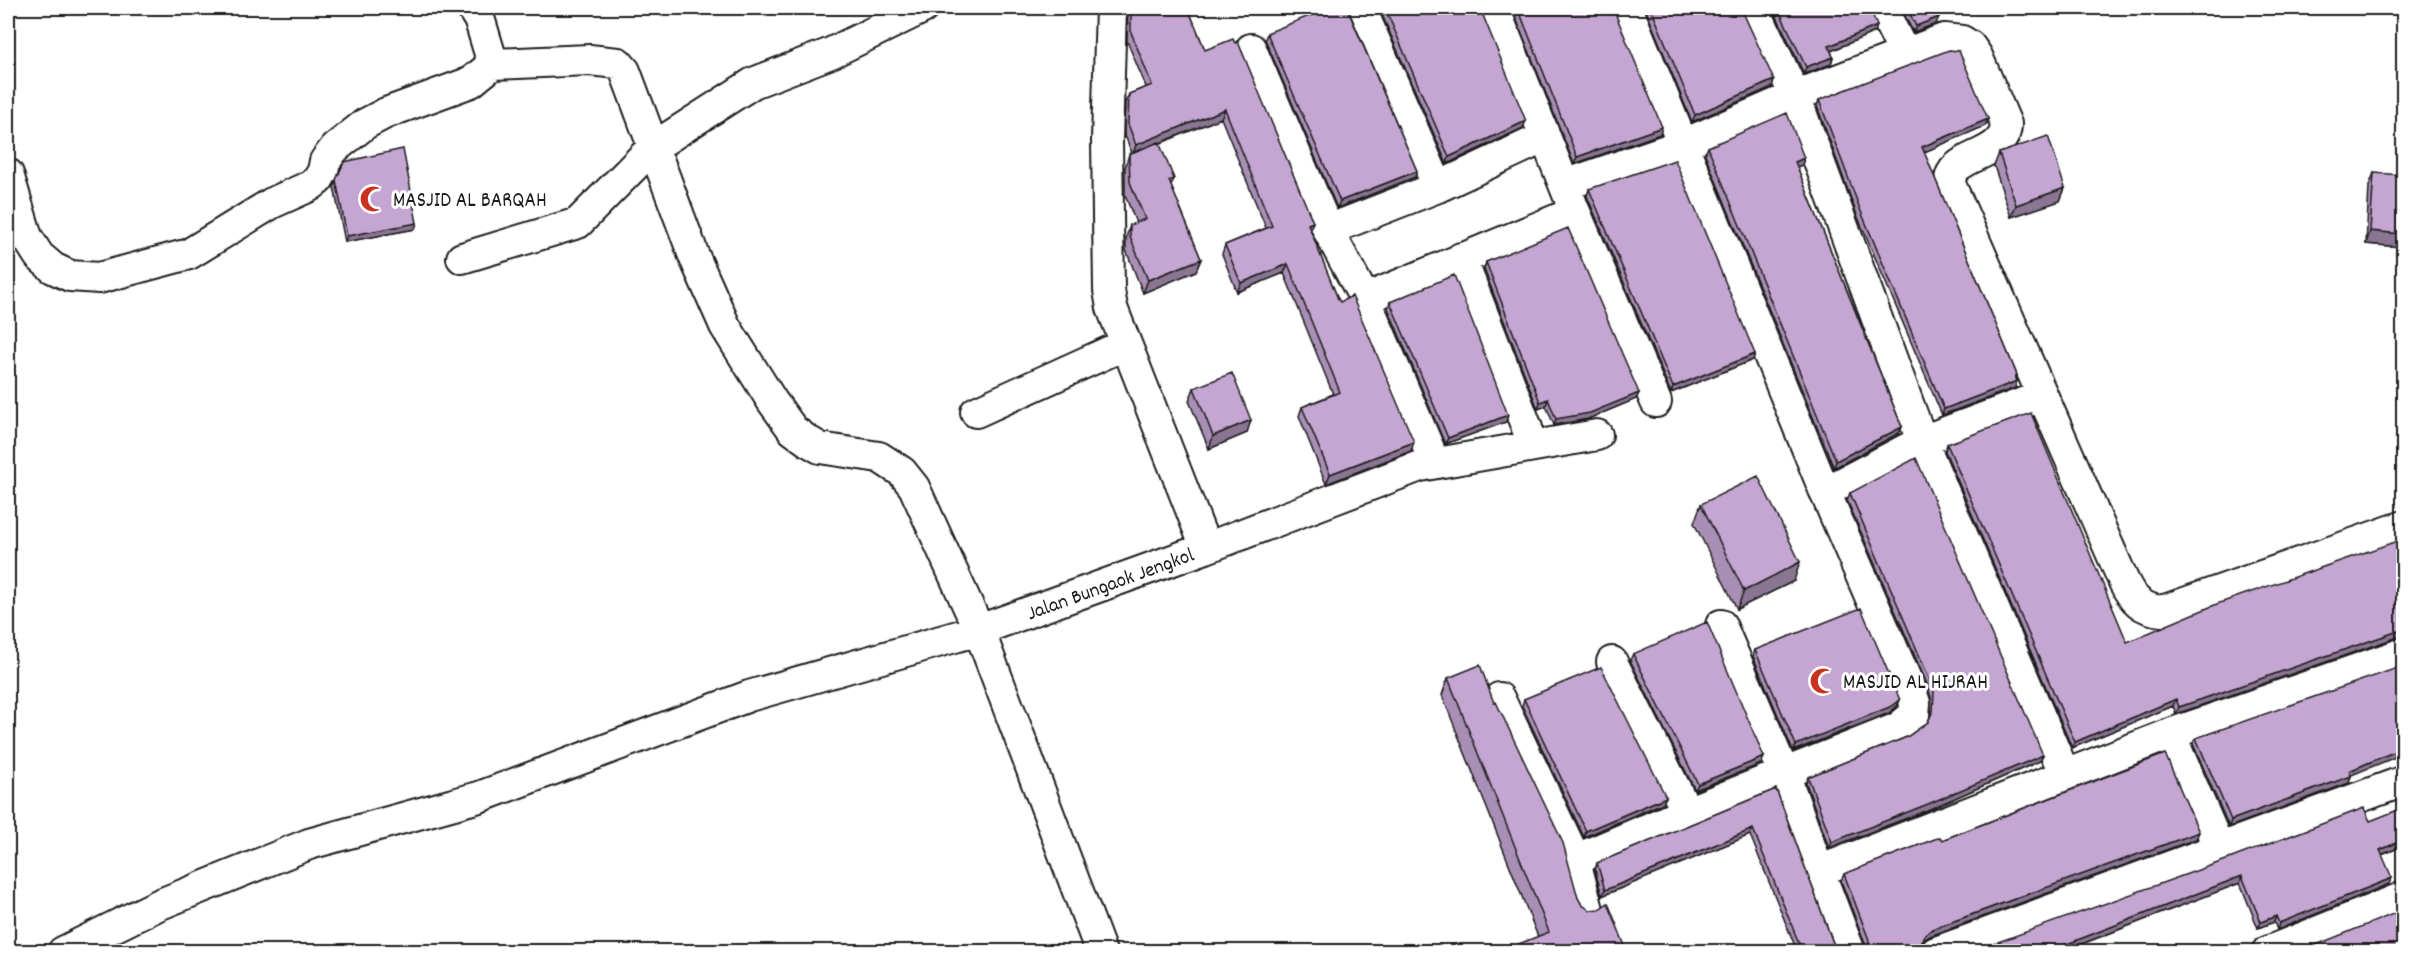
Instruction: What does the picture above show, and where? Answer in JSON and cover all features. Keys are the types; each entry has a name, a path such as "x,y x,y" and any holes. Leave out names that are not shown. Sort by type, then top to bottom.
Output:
{"street":[{"path":"472,8 480,21 493,64"},
{"path":"462,258 578,223 652,148 753,83 831,53 923,8"},
{"name":"Jalan Bungaok Jengkol","path":"63,951 158,905 309,844 479,797 749,696 979,630 1206,548 1124,345 1112,308 1109,290 1107,140 1112,8"},
{"path":"1494,8 1570,199 1656,402"},
{"path":"1573,854 1586,855 1898,728 1914,715 1915,703 1825,492 1627,8"},
{"path":"1754,8 1795,96 1922,441 2065,775"},
{"path":"1882,8 1904,53"},
{"path":"1361,9 1438,188"},
{"path":"1365,298 1461,258 1570,199 1684,144 1795,96 1944,39 1962,41 1970,46 1977,56 2006,124 2006,131 1999,144 1956,168 1952,171 1949,180 2124,582 2139,604 2149,610 2162,611 2179,606 2403,526"},
{"path":"1251,50 1328,230 1365,298 1430,449"},
{"path":"8,174 27,237 39,256 53,268 70,276 99,278 189,254 272,203 310,186 318,180 325,161 335,148 365,124 386,113 471,82 493,64 589,60 618,63 625,71 694,256 725,326 772,401 793,430 820,448 872,455 889,462 902,472 914,487 979,630 1101,951"},
{"path":"1328,230 1438,188 1545,137"},
{"path":"1461,258 1527,428"},
{"path":"976,412 1124,345"},
{"path":"1825,492 1922,441 2042,396"},
{"path":"1206,548 1420,466 1597,435"},
{"path":"1721,625 1784,773 1818,871 1850,951"},
{"path":"1818,871 2170,734 2403,653"},
{"path":"1612,662 1687,812"},
{"path":"1499,698 1573,854 1588,910"},
{"path":"2170,734 2220,850"},
{"path":"1936,951 2220,850 2403,781"},
{"path":"2267,951 2403,897"}],"building":[{"path":"1131,8 1188,8 1205,50 1233,39 1235,43 1238,42 1313,222 1308,224 1338,299 1340,302 1352,296 1414,442 1330,474 1302,407 1340,392 1288,264 1241,283 1225,245 1272,226 1225,109 1136,145 1128,124 1129,94 1152,85 1131,32"},
{"path":"1329,8 1347,8 1417,171 1340,201 1267,33"},
{"path":"1385,8 1480,8 1526,121 1449,157"},
{"path":"1518,8 1613,8 1662,127 1577,157"},
{"path":"1651,8 1741,8 1774,80 1695,115"},
{"path":"1778,8 1870,8 1877,26 1829,46 1833,57 1806,67"},
{"path":"1907,8 1935,8 1939,17 1916,26"},
{"path":"1949,50 1959,51 1988,119 1922,147 2017,375 2015,376 2017,381 1944,409 1860,209 1819,100"},
{"path":"1787,113 1804,158 1795,162 1902,427 1836,461 1708,147"},
{"path":"2048,136 2065,188 2016,205 1999,153"},
{"path":"1159,142 1174,179 1169,181 1201,259 1148,280 1130,237 1130,225 1145,219 1130,182 1129,154"},
{"name":"MASJID AL BARQAH","path":"403,149 417,223 347,236 336,180 344,162"},
{"path":"1675,160 1755,354 1673,387 1589,189"},
{"path":"2374,173 2403,175 2403,234 2370,231"},
{"path":"1568,228 1639,393 1590,413 1556,419 1548,399 1540,402 1486,262"},
{"path":"1454,275 1508,415 1448,438 1390,302"},
{"path":"1232,373 1251,420 1213,436 1194,388"},
{"path":"2031,413 2127,642 2217,604 2403,539 2403,630 2179,707 2176,699 2075,742 1947,444"},
{"path":"1916,458 2043,755 1832,842 1808,777 1907,737 1928,722 1933,710 1934,691 1850,493"},
{"path":"1758,476 1800,562 1744,591 1701,504"},
{"name":"MASJID AL HIJRAH","path":"1861,608 1900,700 1892,706 1796,745 1755,650"},
{"path":"1707,622 1764,757 1698,784 1633,654"},
{"path":"1480,665 1494,703 1496,702 1563,843 1578,898 1582,905 1590,910 1599,909 1608,903 1627,951 1501,951 1549,932 1448,678"},
{"path":"2403,666 2403,748 2349,771 2351,776 2231,820 2196,738"},
{"path":"1601,667 1666,797 1586,831 1524,699"},
{"path":"2165,754 2199,832 1932,929 1921,943 1922,951 1868,951 1869,940 1844,874 1940,837 1942,840"},
{"path":"1776,789 1836,951 1802,951 1753,829 1605,890 1597,863"},
{"path":"2364,808 2370,821 2403,808 2403,840 2380,850 2392,878 2279,923 2276,916 2261,922 2242,876 2049,951 1973,951 2229,859"},
{"path":"2403,910 2403,951 2301,951"}],"place":[{"name":"MASJID AL BARQAH","path":"373,199"},
{"name":"MASJID AL HIJRAH","path":"1823,681"}]}
